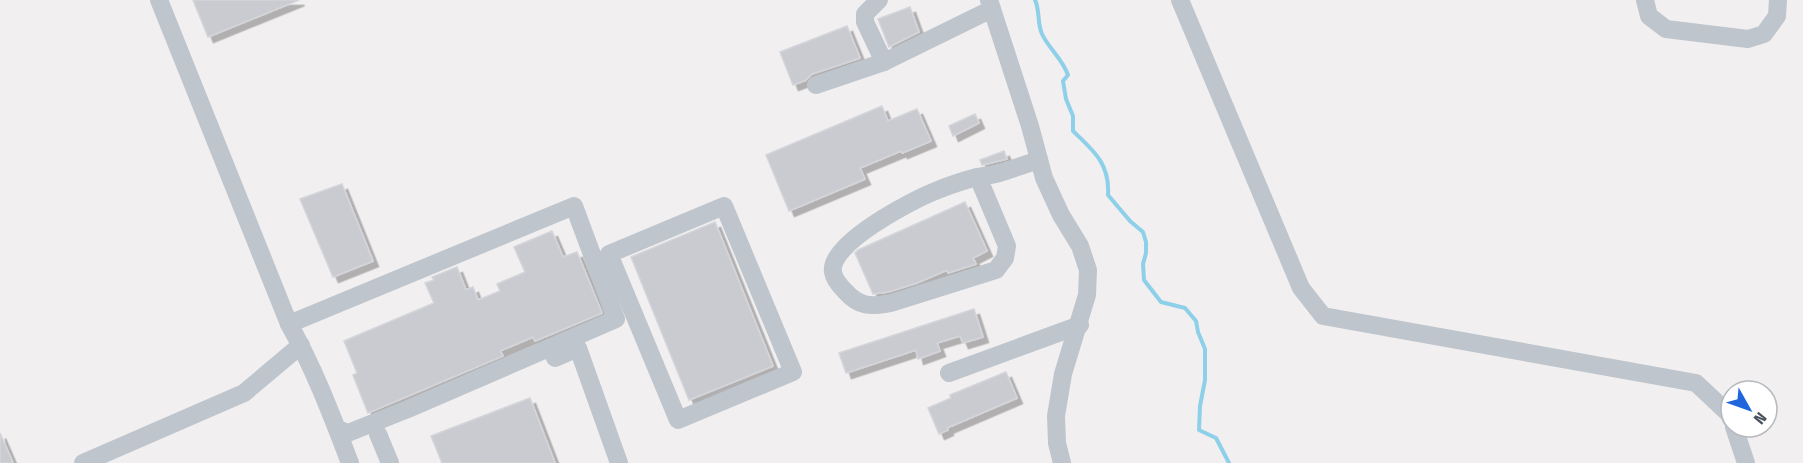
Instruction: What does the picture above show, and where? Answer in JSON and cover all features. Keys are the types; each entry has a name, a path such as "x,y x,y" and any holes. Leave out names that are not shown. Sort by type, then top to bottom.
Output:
{"street":[{"path":"159,0 289,324 301,345 343,445"},
{"path":"879,0 865,14 865,22 884,62"},
{"path":"1180,0 1301,288 1323,316 1696,383 1719,405"},
{"path":"1645,0 1649,16 1666,28 1748,39 1764,34 1777,16 1778,0"},
{"path":"816,85 884,62 991,4 1044,178 1061,215 1080,246 1088,270 1087,295 1080,325 1063,374 1056,416 1057,443 1062,463"},
{"path":"978,177 1007,246 1005,258 996,270 875,306 860,304 846,292 832,270 834,260 856,236 932,193 978,177 997,174 1039,160"},
{"path":"289,324 574,206 616,319 348,432 343,445"},
{"path":"724,206 793,372 678,420 634,315 609,254 724,206"},
{"path":"343,445 350,438 634,315"},
{"path":"949,373 1080,325"},
{"path":"83,463 244,393 301,345"},
{"path":"343,445 378,434 578,348 619,463"},
{"path":"378,434 390,463"},
{"path":"1738,439 1746,463"}],"building":[{"path":"193,0 299,0 208,37"},
{"path":"910,7 919,32 889,47 878,19"},
{"path":"847,26 860,58 812,74 806,80 793,85 780,52"},
{"path":"882,106 888,121 917,109 931,141 860,168 865,179 789,211 766,155"},
{"path":"975,114 979,123 953,136 949,126"},
{"path":"1004,151 1007,159 982,165 980,160"},
{"path":"342,184 373,261 333,277 300,199"},
{"path":"965,202 987,251 973,258 976,264 948,273 947,270 917,283 873,294 855,253 858,250"},
{"path":"715,222 773,366 689,400 631,257"},
{"path":"552,231 563,257 577,252 602,313 535,341 533,337 500,351 503,356 368,413 353,375 357,373 344,341 434,303 425,283 434,280 432,277 457,267 466,290 473,287 478,300 500,291 497,284 525,272 514,247"},
{"path":"974,309 983,337 963,343 960,336 937,343 940,351 918,359 916,350 846,373 839,353"},
{"path":"1006,372 1017,398 947,428 948,430 939,434 928,408 951,398 950,395"},
{"path":"530,398 555,463 442,463 431,436"},
{"path":"0,433 13,463 0,463"}],"waterway":[{"path":"1035,0 1042,34 1068,75 1063,81 1066,99 1073,116 1073,131 1094,152 1103,166 1108,184 1108,195 1130,221 1143,232 1146,242 1143,264 1144,280 1161,302 1185,308 1196,321 1205,349 1205,380 1200,406 1199,430 1216,438 1229,463"}]}
